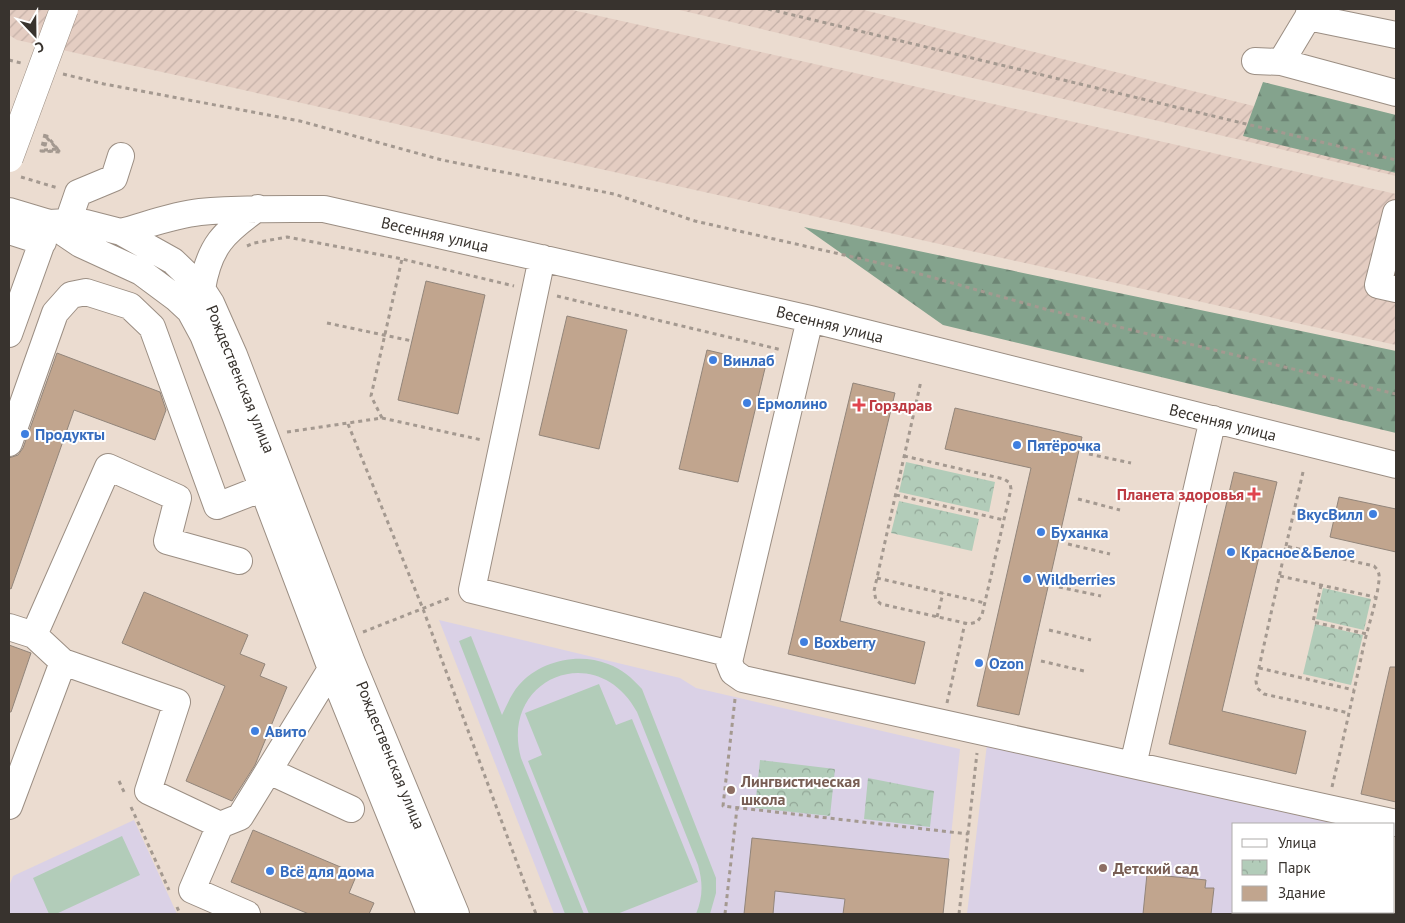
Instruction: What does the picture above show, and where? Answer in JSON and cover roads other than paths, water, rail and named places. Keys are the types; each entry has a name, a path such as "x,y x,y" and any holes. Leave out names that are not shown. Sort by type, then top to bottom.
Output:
{"main road":[{"path":"13,167 64,9"}],"street":[{"path":"1281,62 1309,13 1396,35"},
{"path":"1255,61 1281,62 1396,93"},
{"path":"9,334 55,230 78,193 114,178 122,156"},
{"path":"202,289 205,268 214,249 233,226 259,208"},
{"name":"Весенняя улица","path":"121,232 199,212 259,208 324,210 810,319 1396,465"},
{"path":"9,211 55,230"},
{"path":"1396,213 1378,285 1396,289"},
{"name":"Рождественская улица","path":"55,230 86,223 121,232 173,261 202,289 211,303 234,355 351,660 456,914"},
{"path":"9,231 55,230"},
{"name":"Рождественская улица","path":"55,230 80,244 141,272 190,311 203,335 331,670 430,914"},
{"path":"542,258 472,590 731,654"},
{"path":"9,443 55,313 71,295 86,292 130,306 152,327 216,506"},
{"path":"810,319 729,662 733,672 743,679 1396,823"},
{"path":"1133,765 1213,419"},
{"path":"34,635 108,467 178,498 216,506 263,488"},
{"path":"178,498 167,541 239,561"},
{"path":"9,626 34,635 63,662 177,702 148,791 220,825"},
{"path":"9,806 63,662"},
{"path":"247,914 192,890 220,825 240,817 331,670"},
{"path":"269,771 351,809"}],"place":[{"name":"Винлаб","path":"713,360"},
{"name":"Ермолино","path":"747,403"},
{"name":"Горздрав","path":"859,405"},
{"name":"Продукты","path":"25,434"},
{"name":"Пятёрочка","path":"1017,445"},
{"name":"Планета здоровья","path":"1254,494"},
{"name":"ВкусВилл","path":"1373,514"},
{"name":"Буханка","path":"1041,532"},
{"name":"Красное&Белое","path":"1231,552"},
{"name":"Wildberries","path":"1027,579"},
{"name":"Boxberry","path":"804,642"},
{"name":"Ozon","path":"979,663"},
{"name":"Авито","path":"255,731"},
{"name":"Лингвистическая школа","path":"731,790"},
{"name":"Детский сад","path":"1103,868"},
{"name":"Всё для дома","path":"270,871"}]}
